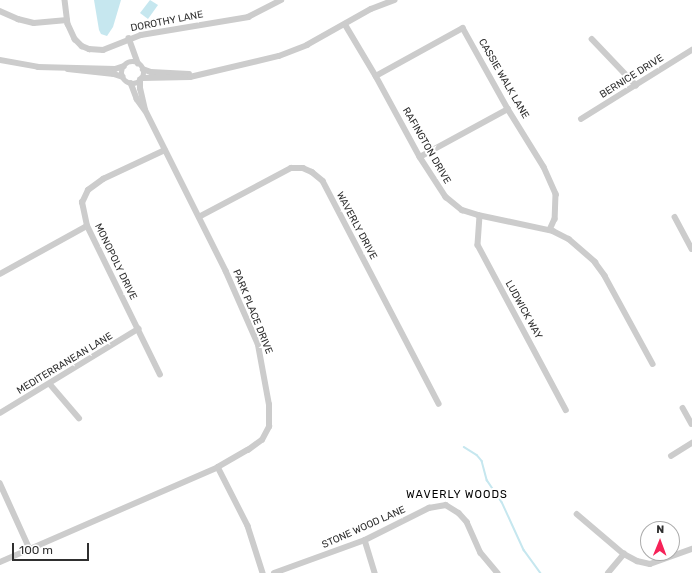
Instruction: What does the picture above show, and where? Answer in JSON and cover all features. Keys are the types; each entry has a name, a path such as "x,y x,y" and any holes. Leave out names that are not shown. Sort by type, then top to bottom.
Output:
{"street":[{"name":"DOROTHY LANE","path":"65,0 67,20 75,39 82,46 90,49 102,50 129,38 141,35 240,19 281,0"},
{"path":"0,60 32,66 114,74 123,77 131,83 141,79 179,78 279,56 307,45 371,9 394,0"},
{"path":"0,11 18,19 34,23 67,20"},
{"name":"RAFINGTON DRIVE","path":"344,24 376,76 420,156 446,197 462,210 480,216 550,230 569,239 595,262 605,276 653,364"},
{"name":"CASSIE WALK LANE","path":"376,76 463,28 508,109 544,167 556,194 554,219 550,230"},
{"path":"129,38 138,63 143,69 151,72 195,75"},
{"path":"592,39 636,84"},
{"path":"123,77 132,49"},
{"name":"BERNICE DRIVE","path":"581,119 692,50"},
{"path":"62,68 75,66 115,69 138,63"},
{"path":"141,79 143,69"},
{"name":"PARK PLACE DRIVE","path":"141,79 140,89 145,110"},
{"name":"PARK PLACE DRIVE","path":"0,562 218,467 248,450 262,440 269,427 269,405 258,345 229,278 199,216 145,110 137,99 131,83"},
{"path":"420,156 508,109"},
{"name":"MONOPOLY DRIVE","path":"160,375 87,226 82,203 88,190 103,180 165,150"},
{"name":"WAVERLY DRIVE","path":"199,216 291,168 303,168 312,172 323,181 439,404"},
{"name":"LUDWICK WAY","path":"480,216 478,245 566,410"},
{"path":"675,217 692,249"},
{"path":"0,274 87,226"},
{"name":"MEDITERRANEAN LANE","path":"0,413 50,384 138,329"},
{"path":"50,384 79,418"},
{"path":"683,408 692,424"},
{"path":"671,456 692,443"},
{"path":"218,467 248,526 264,573"},
{"path":"0,483 30,549"},
{"name":"STONE WOOD LANE","path":"274,573 365,540 429,508 446,505 459,513 467,522 481,553 498,573"},
{"path":"578,514 624,554 636,561 650,564 692,549"},
{"path":"365,540 375,573"},
{"path":"608,573 624,554"}],"water":[{"path":"94,0 121,0 113,27 107,36 101,34 99,30"},
{"path":"150,0 158,5 148,19 140,13"}],"waterway":[{"path":"464,447 477,455 482,461 487,480 502,502 524,550 541,573"}],"district":[{"name":"WAVERLY WOODS","path":"457,495"}]}
